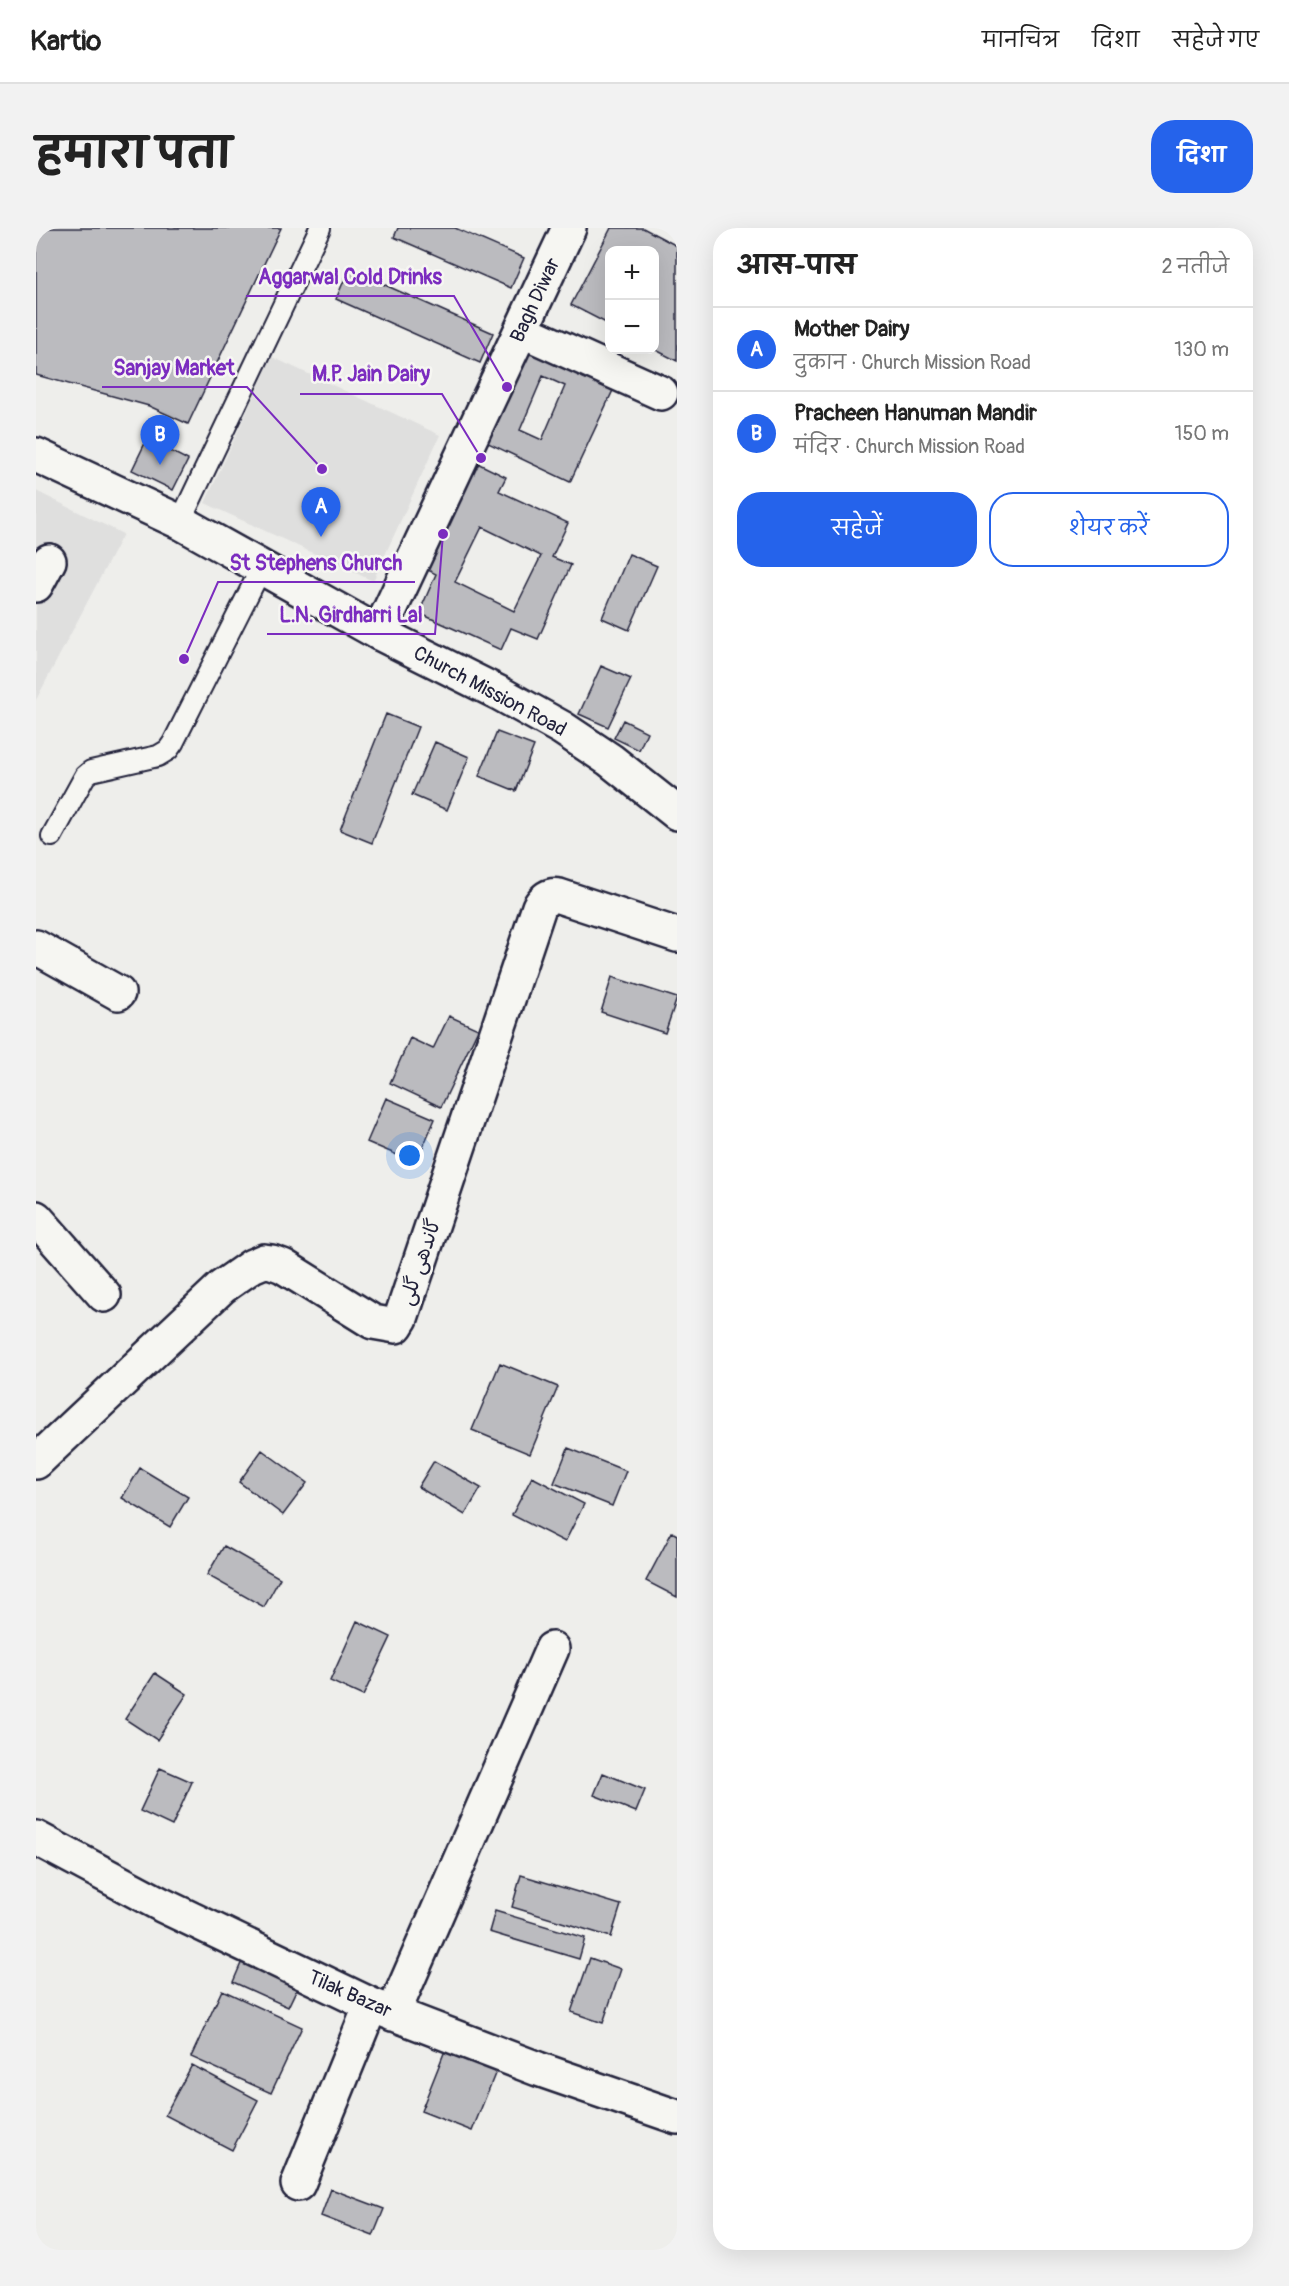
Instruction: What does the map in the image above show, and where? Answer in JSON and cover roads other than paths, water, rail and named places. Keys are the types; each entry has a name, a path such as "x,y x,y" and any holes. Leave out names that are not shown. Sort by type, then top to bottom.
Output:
{"street":[{"name":"Bagh Diwar","path":"379,633 569,228"},
{"path":"521,330 661,393"},
{"name":"Church Mission Road","path":"36,455 180,522 379,633 499,693 562,728 610,760 677,813"},
{"name":"گاندھی گلی","path":"36,1462 222,1287 246,1269 264,1261 283,1266 373,1322 396,1326 401,1318 543,900 552,895 559,896 677,935"},
{"path":"36,947 118,993"},
{"path":"36,1218 104,1295"},
{"path":"298,2184 552,1648"},
{"name":"Tilak Bazar","path":"36,1838 162,1905 382,2010 538,2069 677,2117"}],"lane":[{"path":"180,522 320,228"},
{"path":"52,836 85,776 91,771 158,756 168,750 262,567"}],"place":[{"name":"Aggarwal Cold Drinks","path":"507,387"},
{"name":"M.P. Jain Dairy","path":"481,458"},
{"name":"Pracheen Hanuman Mandir","path":"160,465"},
{"name":"Sanjay Market","path":"322,469"},
{"name":"L.N. Girdharri Lal","path":"443,534"},
{"name":"Mother Dairy","path":"321,537"},
{"name":"St Stephens Church","path":"184,659"}]}
